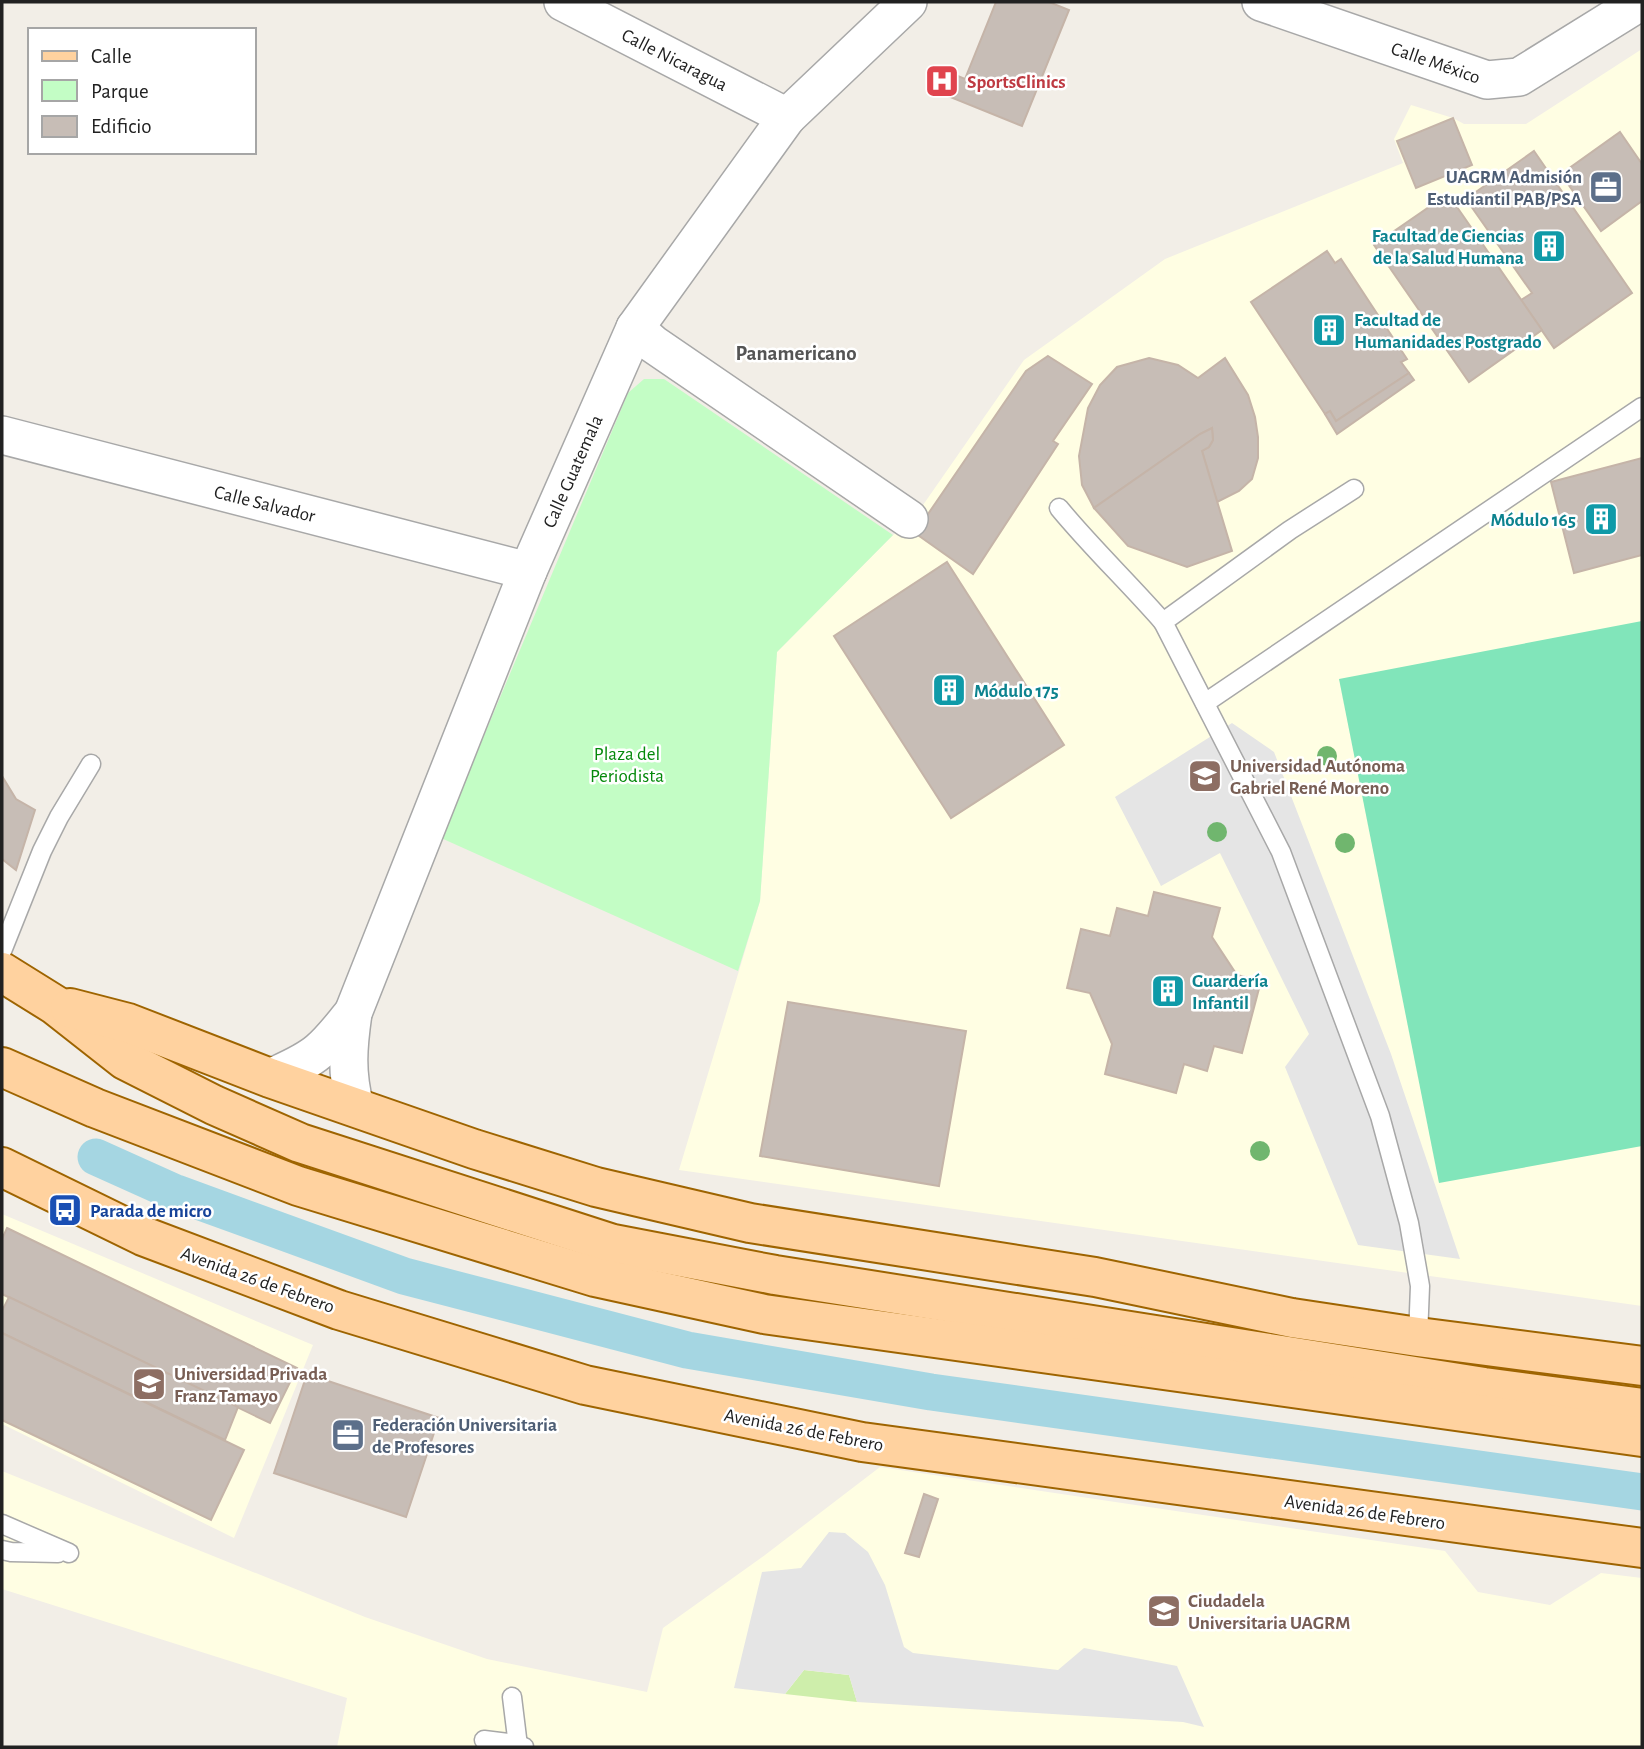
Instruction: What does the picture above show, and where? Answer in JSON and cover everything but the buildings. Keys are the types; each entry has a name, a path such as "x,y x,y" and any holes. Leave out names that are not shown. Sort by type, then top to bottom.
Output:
{"main road":[{"path":"2,972 55,1005 125,1060 214,1105 300,1143 613,1244 775,1275 1484,1387 1642,1408"},
{"path":"55,1005 128,1023 270,1078 474,1149 596,1186 750,1223 1095,1277 1292,1318 1642,1366"},
{"path":"2,1067 95,1108 298,1186 595,1277 764,1314 1642,1437"},
{"name":"Avenida 26 de Febrero","path":"3,1169 143,1236 339,1310 585,1385 862,1442 1642,1548"},
{"path":"1292,1318 1484,1387"}],"street":[{"name":"Calle Nicaragua","path":"563,2 787,117"},
{"name":"Calle Guatemala","path":"355,1107 349,1086 348,1066 353,1013 528,571 635,328 787,117 908,2"},
{"name":"Calle México","path":"1261,2 1487,80 1518,77 1640,2"},
{"path":"635,328 653,344 909,519"},
{"name":"Calle Salvador","path":"2,435 528,571"},
{"name":"Calle Guatemala","path":"270,1078 298,1065 319,1051 353,1013"}],"lane":[{"path":"1205,703 1642,407"},
{"path":"1163,622 1290,530 1353,489"},
{"path":"1059,508 1087,542 1163,622 1281,852 1380,1116 1409,1223 1420,1286 1418,1337"},
{"path":"2,951 42,851 90,764"},
{"path":"2,1524 69,1553 2,1550"},
{"path":"484,1740 521,1746 512,1697"}],"shaded area":[{"name":"Universidad Autónoma Gabriel René Moreno","path":"1642,49 1642,1306 679,1170 760,901 777,652 923,505 1024,360 1165,259 1403,163 1394,139 1411,105 1464,124 1526,124"},
{"path":"1232,723 1274,752 1391,1054 1460,1259 1358,1245 1285,1067 1309,1034 1220,853 1161,886 1115,797"},
{"name":"Universidad Privada Franz Tamayo","path":"2,1214 313,1345 234,1538 2,1424"},
{"name":"Ciudadela Universitaria UAGRM","path":"880,1467 1445,1551 1478,1592 1550,1605 1601,1573 1642,1578 1642,1747 337,1747 347,1698 2,1589 2,1471 365,1617 487,1659 647,1692 663,1628 765,1555"},
{"path":"829,1532 845,1533 868,1552 885,1585 904,1647 913,1653 1058,1670 1084,1648 1177,1666 1204,1727 1183,1722 857,1702 849,1675 804,1670 785,1694 734,1688 762,1572 801,1568"}],"green space":[{"name":"Plaza del Periodista","path":"644,379 664,379 893,535 777,652 760,901 738,971 441,838 628,393"},
{"path":"1642,621 1642,1146 1439,1183 1339,679"},
{"path":"804,1670 849,1675 857,1702 785,1694"}],"waterway":[{"path":"96,1157 176,1193 404,1276 687,1350 931,1392 1642,1492"}],"place":[{"name":"SportsClinics","path":"942,81"},
{"name":"UAGRM Admisión Estudiantil PAB/PSA","path":"1606,187"},
{"name":"Facultad de Ciencias de la Salud Humana","path":"1549,246"},
{"name":"Facultad de Humanidades Postgrado","path":"1329,330"},
{"name":"Módulo 165","path":"1601,519"},
{"name":"Módulo 175","path":"949,690"},
{"name":"Universidad Autónoma Gabriel René Moreno","path":"1205,776"},
{"name":"Guardería Infantil","path":"1168,991"},
{"name":"Parada de micro","path":"65,1210"},
{"name":"Universidad Privada Franz Tamayo","path":"149,1384"},
{"name":"Federación Universitaria de Profesores","path":"348,1435"},
{"name":"Ciudadela Universitaria UAGRM","path":"1164,1611"}],"district":[{"name":"Panamericano","path":"796,353"}]}
